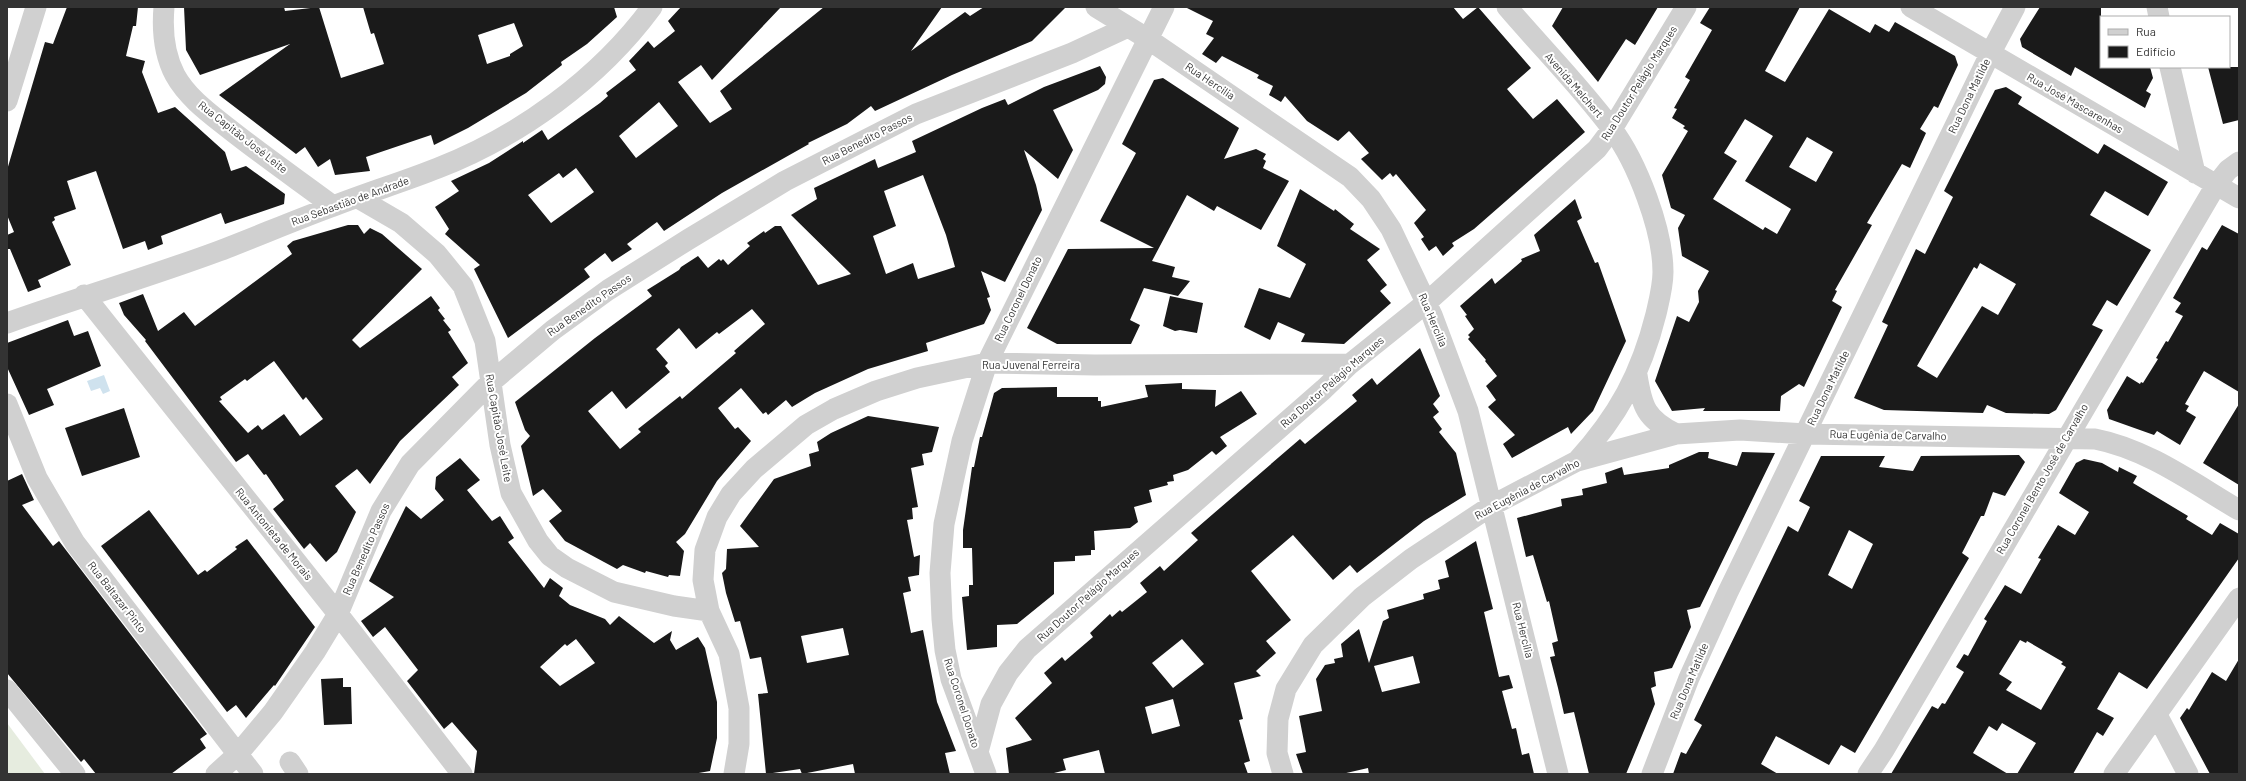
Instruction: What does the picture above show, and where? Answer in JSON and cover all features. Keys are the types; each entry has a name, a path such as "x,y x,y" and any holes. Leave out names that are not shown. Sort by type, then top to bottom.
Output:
{"street":[{"path":"7,101 36,7"},
{"name":"Rua Capitão José Leite","path":"164,7 163,26 167,55 175,75 200,106 333,206"},
{"name":"Rua Sebastião de Andrade","path":"7,323 84,295 218,252 333,206 439,168 486,146 563,97 606,60 639,24 652,7"},
{"name":"Rua Hercilia","path":"1096,7 1148,39 1350,177 1371,199 1391,229 1426,303 1468,411 1558,774"},
{"name":"Rua Coronel Donato","path":"986,774 951,679 945,650 940,574 944,524 962,441 987,363 1164,7"},
{"name":"Avenida Melchert","path":"1507,7 1612,129 1628,154 1648,198 1658,240 1663,272 1652,329 1637,375 1621,405 1601,434 1577,461"},
{"name":"Rua Doutor Pelágio Marques","path":"978,752 991,704 1008,673 1028,649 1324,389 1350,364 1426,303 1566,179 1597,149 1612,129 1686,7"},
{"name":"Rua José Mascarenhas","path":"1911,7 2239,198"},
{"name":"Rua Dona Matilde","path":"1652,774 1689,678 1728,592 1990,54 2015,7"},
{"name":"Rua Benedito Passos","path":"216,774 238,754 273,712 315,652 338,614 381,511 410,464 490,383 553,330 608,290 688,239 785,181 916,114 1065,56 1128,27"},
{"path":"2170,68 2195,173"},
{"name":"Rua Coronel Bento José de Carvalho","path":"1868,774 1900,723 2066,437 2216,185 2228,170 2239,162"},
{"name":"Rua Capitão José Leite","path":"358,198 401,223 437,254 463,286 485,341 500,445 511,493 538,541 550,556 567,568 614,592 674,606 708,610"},
{"name":"Rua Antonieta de Morais","path":"84,295 338,614 462,774"},
{"name":"Rua Juvenal Ferreira","path":"734,774 739,744 740,708 736,679 729,654 708,610 703,580 705,550 717,517 731,494 754,469 806,425 834,409 876,391 917,378 987,363 1095,365 1350,364"},
{"name":"Avenida Melchert","path":"1637,375 1640,399 1650,417 1676,434"},
{"name":"Rua Baltazar Pinto","path":"7,404 37,478 76,544 253,774"},
{"name":"Rua Eugênia de Carvalho","path":"1283,774 1277,753 1278,719 1286,689 1313,645 1362,597 1411,559 1491,506 1577,461 1676,434 1740,430 1806,434 2066,437 2095,439 2117,443 2138,451 2239,510"},
{"path":"2114,774 2239,598"},
{"path":"7,690 75,774"},
{"path":"2157,715 2188,774"}],"shaded area":[{"path":"7,723 45,774 7,774"}],"water":[{"path":"104,375 110,391 103,394 100,388 91,391 87,381"}],"building":[{"path":"67,7 138,7 136,26 133,26 126,56 145,61 142,72 158,113 175,107 225,152 231,171 246,166 285,194 284,204 225,224 221,213 161,236 163,244 148,250 145,241 123,249 96,171 67,181 76,209 54,217 55,220 52,222 71,265 38,280 41,287 28,292 10,249 7,249 7,235 14,232 7,215 7,170 45,42 53,44"},
{"path":"184,7 284,7 285,11 319,7 341,78 384,64 374,33 371,34 363,7 614,7 617,17 587,44 561,62 562,65 526,93 468,128 434,145 431,135 366,157 370,171 335,175 330,159 318,167 305,147 296,154 219,95 290,44 200,75 186,50","holes":["514,23 523,46 510,54 510,56 487,64 478,35"]},
{"path":"681,7 781,7 712,80 701,65 678,82 710,123 732,109 720,91 824,7 942,7 911,51 965,12 970,16 984,7 1066,7 1032,41 952,75 875,111 871,106 847,124 808,143 809,144 722,193 664,231 657,222 627,244 632,249 612,262 605,253 584,269 590,277 508,338 474,269 480,265 445,234 449,229 435,207 459,191 451,181 489,163 542,130 548,140 600,103 608,96 606,93 636,70 629,61 648,41 654,48 675,31 668,21","holes":["659,102 678,126 636,158 619,136","576,168 594,192 551,223 528,195 559,173 563,178"]},
{"path":"1185,7 1453,7 1463,19 1478,7 1531,68 1507,89 1533,119 1557,99 1585,132 1474,229 1452,243 1454,246 1443,256 1436,246 1429,251 1421,239 1424,237 1414,223 1426,210 1396,174 1393,177 1390,173 1382,180 1361,159 1369,153 1349,131 1338,141 1307,121 1285,96 1281,102 1269,95 1273,86 1257,78 1259,75 1222,56 1216,63 1202,54 1214,38 1206,34 1213,21"},
{"path":"1563,7 1658,7 1635,45 1626,39 1598,82 1552,26"},
{"path":"1710,7 1800,7 1765,71 1785,82 1829,9 1870,33 1875,24 1889,32 1895,22 1955,56 1958,65 1938,108 1934,106 1920,129 1926,133 1910,168 1902,164 1867,223 1872,225 1835,290 1837,291 1832,301 1842,307 1804,387 1799,384 1781,396 1780,411 1703,411 1705,408 1672,411 1655,381 1677,316 1689,322 1699,302 1698,291 1709,271 1682,256 1678,228 1685,215 1671,208 1662,175 1688,131 1683,128 1685,126 1672,118 1677,109 1674,108 1690,80 1685,77 1712,30 1700,23","holes":["1745,119 1773,136 1745,181 1791,209 1777,234 1765,227 1763,230 1713,199 1737,161 1724,153","1807,137 1833,152 1816,182 1789,167"]},
{"path":"2040,7 2101,7 2100,68 2150,68 2153,78 2146,91 2151,94 2145,108 2075,67 2071,76 2022,47 2020,39"},
{"path":"1100,66 1106,77 1105,84 1098,90 1053,110 1073,150 1058,179 1024,150 1036,185 1042,210 1005,282 981,271 990,297 987,298 991,310 984,324 926,343 928,351 868,369 815,393 792,407 786,400 768,415 766,412 763,414 741,388 718,408 735,429 738,427 751,441 717,481 685,534 676,542 684,551 680,576 669,575 668,577 646,571 645,573 623,565 617,569 565,541 549,521 562,511 543,489 533,496 521,446 530,436 525,430 515,402 595,338 652,296 647,290 698,256 708,268 719,259 721,261 723,259 728,265 750,246 747,243 764,231 765,233 775,226 781,226 818,285 851,274 791,215 817,199 814,188 875,159 878,168 916,152 912,141 982,108 1005,99 1008,105 1044,87","holes":["923,175 946,235 955,267 918,279 913,263 886,274 873,236 896,226 884,191","752,309 765,324 734,351 736,353 682,399 680,396 638,429 641,432 620,449 588,411 612,391 626,409 670,372 665,366 668,363 656,349 679,328 696,349 717,332 719,334"]},
{"path":"2239,67 2239,120 2223,124 2208,68"},
{"path":"1163,78 1239,128 1224,159 1256,149 1266,154 1263,159 1266,161 1263,168 1289,181 1261,230 1217,206 1214,211 1187,195 1152,261 1175,267 1172,277 1190,281 1178,296 1144,288 1130,320 1140,325 1131,344 1057,344 1027,328 1068,249 1154,248 1100,221 1136,153 1122,144 1154,80"},
{"path":"2006,87 2022,97 2018,104 2098,154 2104,144 2168,182 2148,216 2105,191 2090,215 2151,250 2117,306 2107,300 2092,325 2103,330 2056,410 2049,414 2006,413 1987,405 1983,413 1884,410 1854,398 1888,325 1882,322 1916,249 1925,254 1953,197 1944,191 1995,90","holes":["1980,263 2016,284 1998,315 1982,306 1937,378 1917,366 1974,267 1977,269"]},
{"path":"1300,189 1334,211 1335,209 1354,224 1350,229 1380,249 1367,260 1387,285 1380,291 1391,303 1344,344 1301,342 1305,334 1278,322 1270,340 1244,327 1259,288 1290,298 1306,264 1277,246"},
{"path":"1575,199 1582,218 1577,221 1595,263 1598,262 1626,341 1593,411 1571,434 1568,427 1512,458 1503,444 1515,435 1488,407 1496,400 1486,386 1497,376 1485,361 1486,360 1468,339 1470,337 1468,335 1474,329 1465,316 1467,315 1460,306 1492,278 1495,284 1522,261 1521,259 1540,251 1534,235"},
{"path":"348,225 358,225 364,234 370,228 382,234 422,269 352,340 360,348 431,296 440,308 438,310 445,319 443,320 451,330 448,332 468,363 452,377 459,385 400,441 370,484 357,469 335,486 356,512 337,552 326,562 310,543 304,549 273,509 284,500 266,474 264,475 248,454 236,462 145,341 146,340 124,315 119,303 143,294 158,331 184,312 195,326 292,254 287,246 293,241","holes":["274,361 303,400 306,397 323,419 300,436 284,414 262,430 258,425 248,433 219,401 222,400 220,397 245,379 247,381"]},
{"path":"2222,225 2239,234 2239,392 2204,371 2185,404 2189,406 2186,411 2196,417 2180,445 2157,431 2154,435 2109,419 2107,410 2127,376 2140,384 2141,382 2143,383 2158,359 2156,358 2166,341 2168,342 2183,316 2175,312 2181,303 2173,298 2202,247 2207,250"},
{"path":"1170,296 1203,303 1197,333 1180,330 1175,331 1163,326"},
{"path":"68,320 74,336 88,331 101,366 47,389 54,405 29,415 7,367 7,343"},
{"path":"1420,348 1440,396 1433,404 1439,412 1433,417 1442,429 1439,432 1456,453 1466,495 1424,521 1357,573 1350,565 1333,580 1293,535 1251,571 1291,620 1266,641 1276,653 1256,671 1261,676 1234,683 1243,719 1239,720 1250,761 1244,763 1248,774 1105,774 1099,750 1063,759 1066,770 1050,774 1009,774 1006,748 1032,740 1015,718 1052,683 1044,673 1062,657 1065,661 1093,637 1090,633 1110,614 1112,617 1120,610 1122,612 1147,592 1140,583 1160,566 1164,571 1198,540 1191,533 1300,439 1305,444 1357,401 1352,395 1372,378 1377,385","holes":["1182,639 1204,664 1173,688 1152,663","1173,699 1180,726 1152,734 1145,707"]},
{"path":"1182,383 1182,389 1216,390 1215,407 1241,391 1257,414 1220,437 1227,446 1216,455 1212,451 1188,470 1173,475 1174,481 1167,482 1168,485 1149,490 1152,502 1134,507 1138,522 1130,528 1094,531 1095,550 1091,550 1091,555 1075,556 1075,561 1054,562 1054,594 1017,624 997,625 997,647 967,650 962,597 969,596 969,585 973,585 972,548 963,548 963,530 972,467 974,467 980,437 982,437 994,393 1002,388 1057,387 1057,397 1098,397 1098,401 1101,401 1101,407 1148,397 1145,385"},
{"path":"2239,404 2239,485 2203,463"},
{"path":"124,408 140,457 82,476 65,428"},
{"path":"868,416 939,427 932,452 922,454 924,465 911,468 918,507 912,508 913,519 907,520 914,557 920,555 919,575 908,577 911,591 903,593 911,633 923,630 937,702 956,751 945,753 950,774 855,774 853,764 802,774 800,769 766,774 758,694 768,693 761,657 750,659 740,621 735,622 726,593 722,573 726,569 727,549 759,547 740,526 774,479 811,466 809,454 819,451 817,442 831,433","holes":["843,628 849,655 807,663 801,636"]},
{"path":"1699,452 1709,452 1708,458 1737,466 1742,452 1775,453 1700,607 1687,610 1691,627 1672,668 1654,672 1656,686 1651,688 1655,704 1626,774 1589,774 1574,712 1564,714 1550,657 1555,656 1552,643 1558,641 1549,601 1547,602 1533,555 1526,557 1517,518 1562,506 1561,499 1583,495 1582,489 1607,483 1605,473 1622,467 1624,475 1669,468 1669,465"},
{"path":"2019,455 2025,462 2005,496 1993,492 1984,516 1981,516 1962,553 1969,558 1855,753 1841,745 1829,765 1776,736 1761,764 1778,774 1673,774 1681,752 1686,754 1702,725 1694,720 1788,526 1798,532 1810,507 1799,501 1821,456 1885,456 1879,467 1913,471 1921,456","holes":["1849,530 1873,544 1852,589 1828,575"]},
{"path":"460,458 480,480 467,490 492,521 500,516 514,538 508,542 544,588 550,578 563,588 559,596 570,605 605,619 610,625 619,616 654,643 672,631 670,640 676,650 698,637 705,648 717,702 717,738 710,771 693,774 474,774 477,751 452,722 444,729 407,681 418,670 385,627 373,637 361,621 394,597 369,581 406,506 421,519 444,500 435,489 436,477","holes":["576,639 595,663 560,686 540,667 565,644 567,646"]},
{"path":"2084,459 2102,463 2118,472 2119,467 2137,476 2133,483 2188,516 2186,519 2212,535 2220,523 2239,534 2239,558 2147,689 2119,672 2097,709 2114,718 2103,736 2097,732 2073,774 2017,774 2036,743 2002,723 1997,731 1989,726 1973,753 2008,774 1891,774 1932,706 1938,709 1942,703 1945,704 1964,672 1956,667 1964,654 1968,656 1987,621 1984,619 2005,585 2021,594 2041,559 2038,558 2058,525 2075,535 2089,512 2059,493 2076,463","holes":["2020,640 2026,643 2027,641 2063,662 2061,664 2066,667 2041,710 2006,690 2012,682 1999,674"]},
{"path":"22,474 34,500 22,505 53,546 59,541 207,734 200,739 206,748 171,774 96,774 84,759 81,762 7,673 7,481"},
{"path":"149,510 198,575 205,570 207,572 237,549 235,547 247,539 315,627 275,686 274,685 246,718 236,705 227,712 101,546"},
{"path":"1476,541 1493,609 1484,612 1499,677 1509,675 1513,688 1502,691 1512,729 1516,728 1522,755 1529,753 1534,774 1369,774 1368,768 1342,774 1303,774 1296,754 1306,752 1299,716 1322,711 1316,679 1325,665 1335,663 1334,659 1343,657 1341,644 1359,629 1369,663 1383,621 1389,618 1387,610 1424,599 1423,594 1440,589 1438,580 1449,577 1445,561","holes":["1413,656 1420,683 1382,692 1374,666"]},
{"path":"2239,659 2239,774 2210,774 2180,718 2187,708 2189,710 2212,672 2226,681"},
{"path":"343,678 343,687 351,687 352,724 324,725 321,679"}]}
